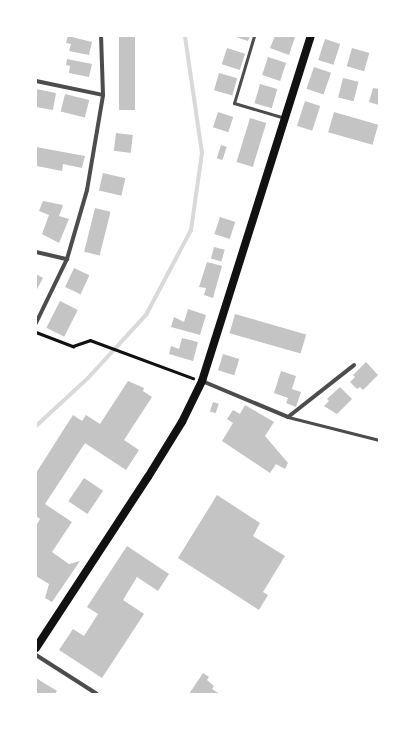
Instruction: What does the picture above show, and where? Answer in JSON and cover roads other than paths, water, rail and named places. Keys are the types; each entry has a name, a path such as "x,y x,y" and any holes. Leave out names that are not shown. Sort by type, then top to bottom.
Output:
{"main road":[{"path":"36,648 148,477 182,422 202,381 311,36"}],"street":[{"path":"36,323 67,259 87,190 103,95 101,36"},
{"path":"36,82 103,95"},
{"path":"36,252 67,259"},
{"path":"202,381 288,417 354,365"},
{"path":"36,655 96,694"}],"lane":[{"path":"254,36 234,103 285,118"},
{"path":"288,417 379,440"}],"waterway":[{"path":"36,426 88,378 146,315 191,230 202,153 185,36"}]}
